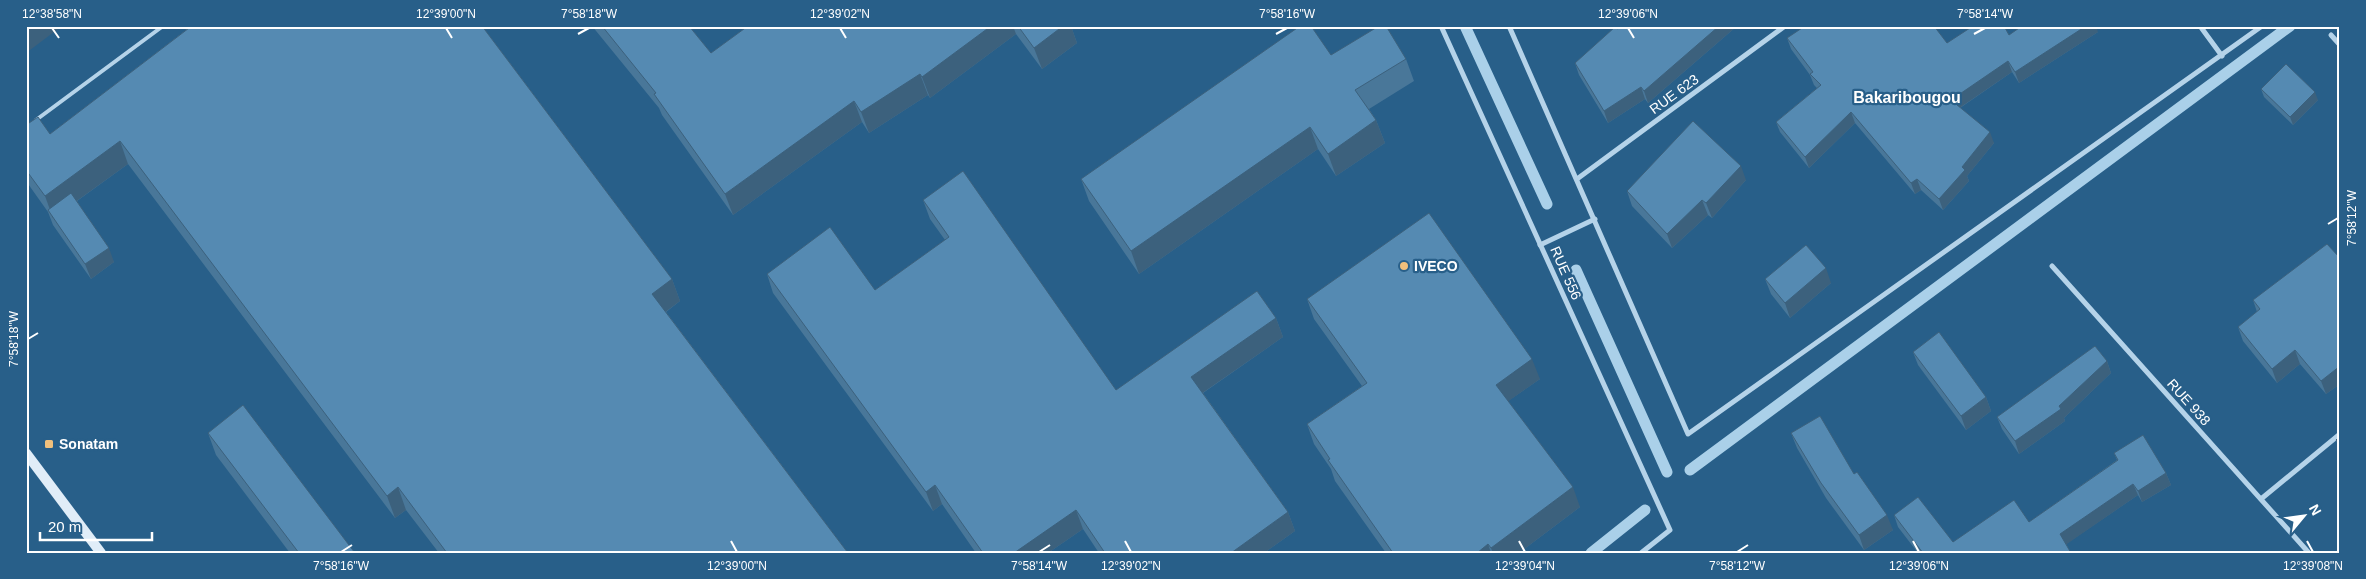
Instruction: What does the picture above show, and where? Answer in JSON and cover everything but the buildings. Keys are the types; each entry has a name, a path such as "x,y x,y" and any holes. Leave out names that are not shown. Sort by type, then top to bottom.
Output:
{"main road":[{"path":"26,453 102,553"}],"street":[{"name":"RUE 556","path":"1441,26 1670,530 1641,553"},
{"path":"1509,26 1688,434 2262,26"},
{"name":"RUE 623","path":"1577,179 1785,26"},
{"path":"2200,26 2222,56"},
{"path":"2331,36 2340,45"},
{"path":"1540,245 1595,219"},
{"name":"RUE 938","path":"2052,266 2309,553"},
{"path":"2261,499 2340,434"}],"lane":[{"path":"34,122 163,26"}],"waterway":[{"path":"1465,26 1547,204"},
{"path":"1690,470 2290,26"},
{"path":"1576,270 1667,472"},
{"path":"1591,553 1645,510"}],"place":[{"name":"IVECO","path":"1404,266"},
{"name":"Sonatam","path":"49,444"}],"district":[{"name":"Bakaribougou","path":"1907,97"}]}
